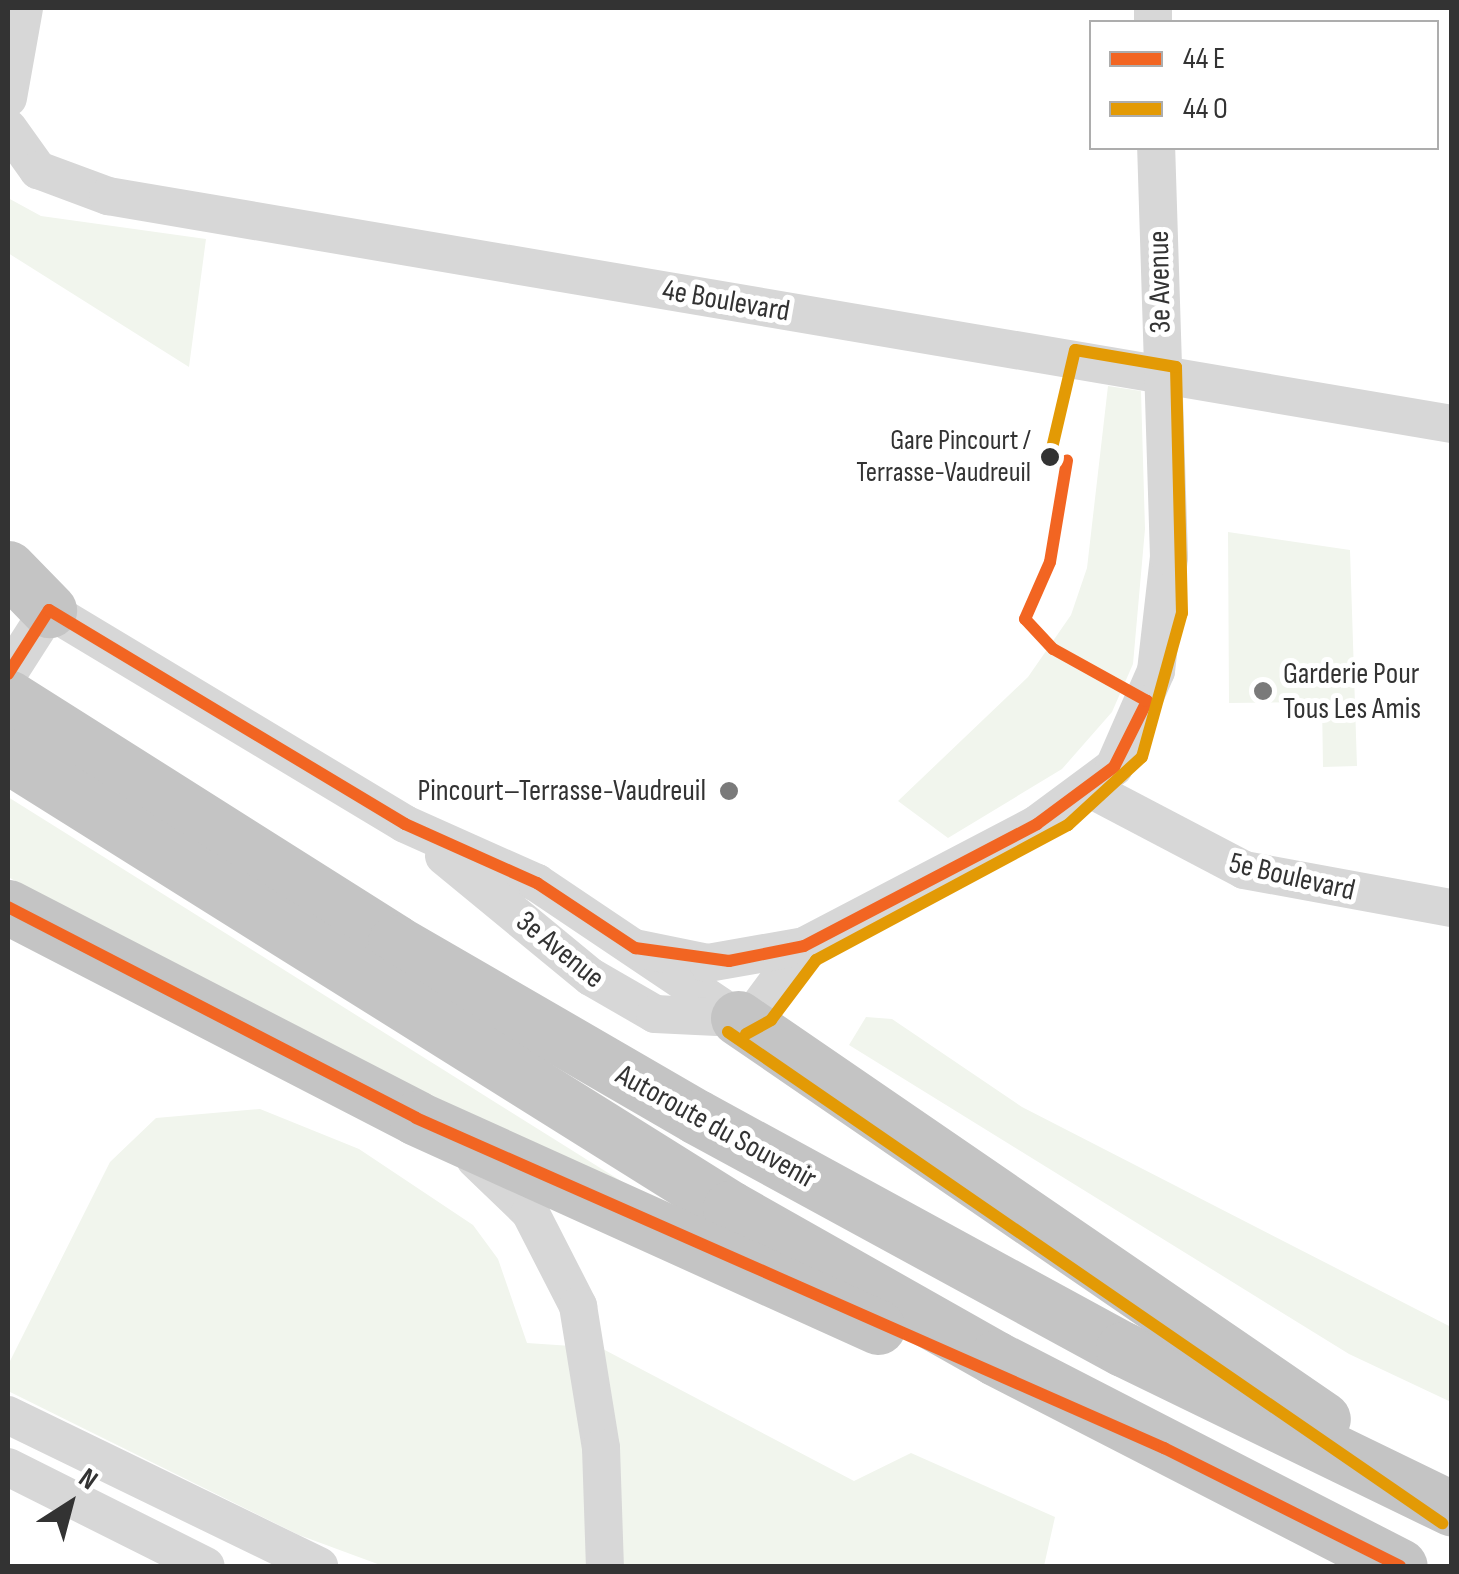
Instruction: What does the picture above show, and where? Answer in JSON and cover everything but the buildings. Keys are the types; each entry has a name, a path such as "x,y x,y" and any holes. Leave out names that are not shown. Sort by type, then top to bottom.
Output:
{"highway":[{"path":"8,568 49,610"},
{"name":"Autoroute du Souvenir","path":"8,698 40,757 562,1108 1164,1448 1400,1566"},
{"name":"Autoroute du Souvenir","path":"40,757 394,942 711,1125 1124,1348 1450,1508"},
{"path":"8,907 416,1118 755,1275 1164,1448"},
{"path":"738,1018 1450,1508"}],"street":[{"path":"8,98 24,8"},
{"name":"4e Boulevard","path":"11,136 57,180 108,196 1162,378 1452,424"},
{"name":"3e Avenue","path":"635,948 708,963 804,946 1090,789 1126,748 1160,648 1170,522 1156,150"},
{"path":"8,674 49,610"},
{"name":"3e Avenue","path":"49,610 406,824 537,883 738,1018"},
{"name":"5e Boulevard","path":"1090,789 1244,870 1452,908"},
{"name":"3e Avenue","path":"406,824 628,1002 678,1019 738,1018 758,1008 804,946"},
{"path":"416,1118 501,1180 566,1275 593,1378 605,1566"},
{"path":"8,1415 319,1566"},
{"path":"8,1467 206,1566"}],"shaded area":[{"path":"8,198 41,216 206,239 189,367 8,253"},
{"path":"1108,386 1141,391 1145,529 1133,664 1112,712 1062,769 948,838 898,801 1028,677 1071,615 1087,568"},
{"path":"1228,532 1350,550 1357,766 1323,767 1322,702 1229,703"},
{"path":"8,797 661,1206 439,1104 8,877"},
{"path":"866,1017 892,1019 1022,1107 1451,1327 1451,1402 1349,1354 849,1045"},
{"path":"260,1109 359,1149 473,1225 498,1259 527,1343 601,1348 854,1481 911,1453 1055,1517 1044,1566 383,1566 299,1535 8,1391 8,1365 110,1162 156,1118"}],"transit line":[{"path":"746,1034 771,1020 816,960 1068,825 1142,757 1182,613 1176,367 1075,350 1050,457"},
{"path":"8,674 49,610 405,824 537,883 635,948 729,961 804,946 1037,824 1114,767 1147,701 1053,649 1025,619 1050,562 1067,460"},
{"path":"8,907 416,1118 1164,1448 1400,1566"},
{"path":"728,1032 1442,1523"}],"place":[{"name":"Gare Pincourt / Terrasse-Vaudreuil","path":"1050,457"},
{"name":"Garderie Pour Tous Les Amis","path":"1263,691"},
{"name":"Pincourt–Terrasse-Vaudreuil","path":"729,791"}]}
